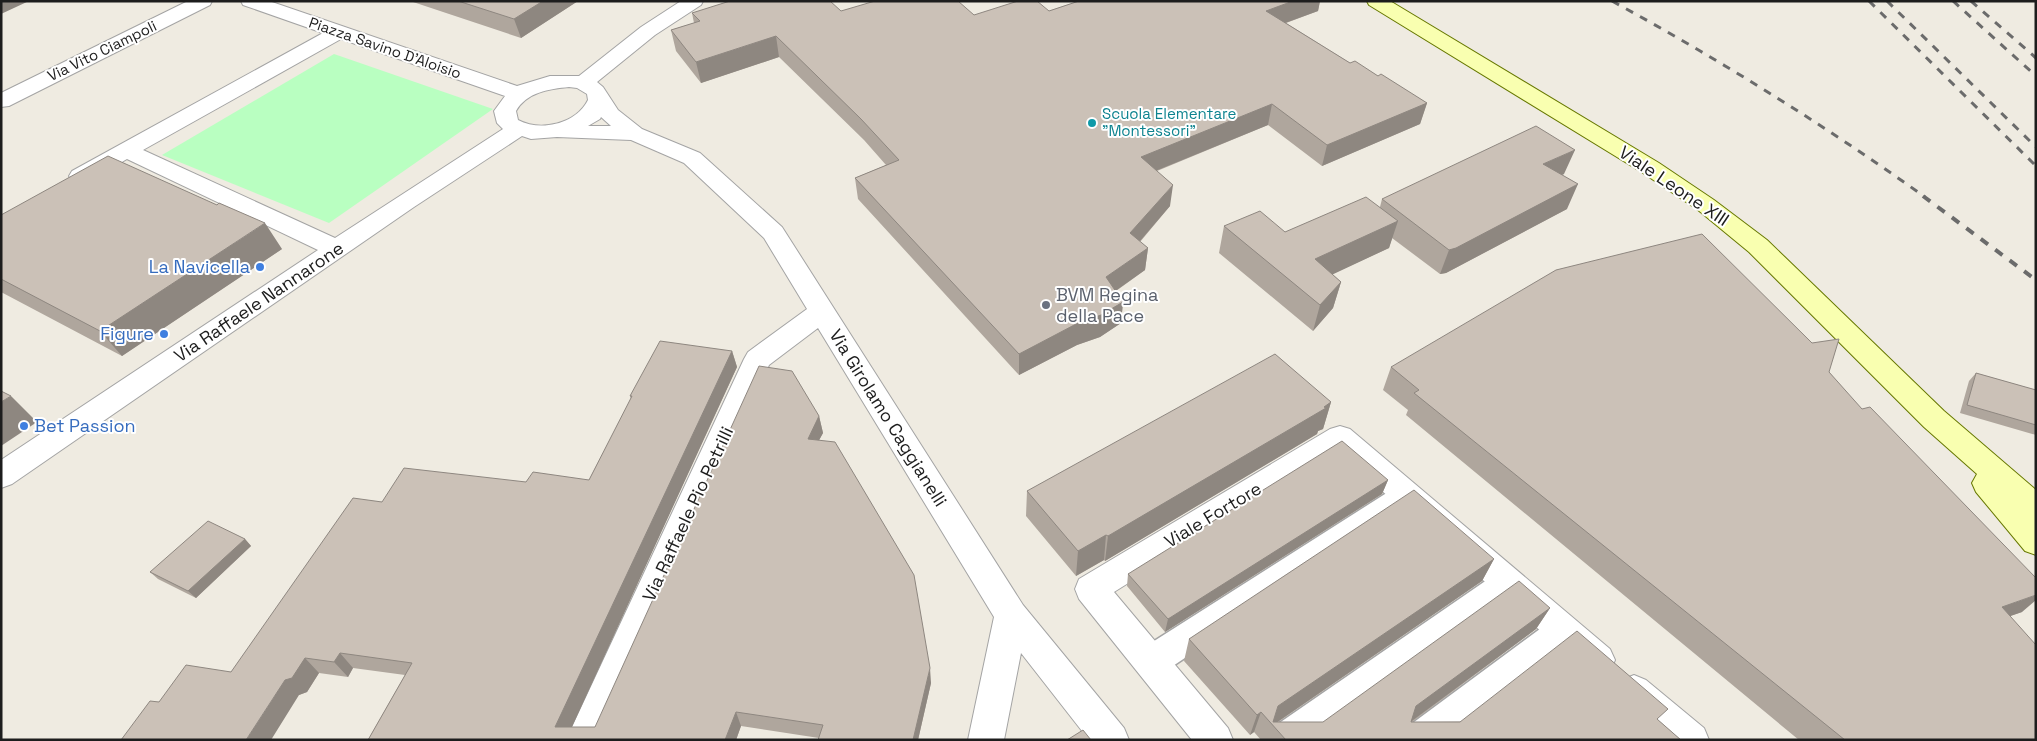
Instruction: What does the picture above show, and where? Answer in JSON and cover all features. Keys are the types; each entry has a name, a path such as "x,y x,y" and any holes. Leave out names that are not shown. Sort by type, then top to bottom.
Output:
{"main road":[{"name":"Viale Leone XIII","path":"1376,1 1652,168 1732,225 1758,246 1934,419 2036,508"},
{"name":"Viale Leone XIII","path":"1934,419 2036,542"}],"street":[{"name":"Via Vito Ciampoli","path":"1,101 203,1"},
{"name":"Piazza Savino D'Aloisio","path":"250,1 519,94"},
{"path":"519,129 508,123 505,111 508,104 519,94 531,87 551,82 569,81 583,83 648,31 694,1"},
{"path":"59,187 339,32"},
{"name":"Via Girolamo Caggianelli","path":"583,83 596,91 599,100 610,115 634,134 692,158 772,233 1011,615 1110,740"},
{"path":"556,131 573,125 592,114 599,100"},
{"name":"Via Girolamo Caggianelli","path":"519,129 531,132 634,134"},
{"name":"Via Raffaele Nannarone","path":"1,476 337,249 519,129"},
{"path":"125,150 337,249"},
{"name":"Via Raffaele Pio Petrilli","path":"584,740 758,359 821,312"},
{"name":"Viale Fortore","path":"1215,740 1152,661 1090,589 1340,437 1563,630 1676,736"},
{"path":"986,740 1011,615"}],"lane":[{"path":"1152,661 1406,496"},
{"path":"1284,740 1508,582"},
{"path":"1418,740 1563,630"}],"green space":[{"path":"334,54 493,109 329,223 162,155"}],"building":[{"path":"458,1 543,1 514,19"},
{"path":"730,1 830,1 841,11 875,1 958,1 974,15 1018,1 1037,1 1049,11 1079,1 1293,1 1266,11 1350,63 1355,61 1378,76 1381,74 1427,103 1327,145 1272,104 1141,157 1173,185 1130,233 1148,248 1106,277 1123,302 1101,315 1078,323 1019,354 855,178 899,160 861,119 776,36 696,62 671,30 700,21 692,13"},
{"path":"1536,126 1575,150 1543,164 1578,184 1456,248 1449,250 1382,199"},
{"path":"108,156 217,205 219,203 265,223 100,331 1,279 1,215"},
{"path":"1366,197 1398,221 1315,259 1341,282 1320,305 1224,226 1260,211 1285,232"},
{"path":"1702,234 1812,343 1839,339 1829,372 1862,409 1870,407 2036,578 2036,595 2002,607 2036,645 2036,740 1845,740 1414,393 1419,390 1391,367 1556,270"},
{"path":"660,341 732,351 555,727 595,727 759,366 792,371 819,416 808,439 835,442 914,575 930,668 913,740 818,740 823,725 736,712 725,740 368,740 412,663 340,653 334,662 305,658 292,678 285,680 246,740 121,740 150,701 159,702 186,665 231,672 353,498 382,502 404,468 526,482 533,472 589,480 632,396 630,396"},
{"path":"1275,354 1331,402 1324,407 1326,408 1108,536 1106,535 1078,551 1027,491"},
{"path":"1976,373 2036,390 2036,425 1967,405"},
{"path":"1,391 11,396 1,402"},
{"path":"1342,441 1388,480 1168,619 1128,574"},
{"path":"1414,490 1494,559 1278,706 1273,722 1323,722 1519,581 1550,608 1416,706 1411,722 1460,722 1577,631 1668,709 1657,719 1681,740 1286,740 1261,712 1257,715 1189,639"},
{"path":"208,521 245,539 188,591 150,572"},
{"path":"1083,730 1091,740 1067,740"}],"railway":[{"path":"1612,1 1692,46 1771,94 1849,144 1925,197"},
{"path":"1869,1 2036,166"},
{"path":"1887,1 2036,147"},
{"path":"1953,1 2036,76"},
{"path":"1971,1 2036,58"},
{"path":"1923,196 2036,280"}],"place":[{"name":"Scuola Elementare \"Montessori\"","path":"1092,123"},
{"name":"La Navicella","path":"260,267"},
{"name":"BVM Regina della Pace","path":"1046,305"},
{"name":"Figure","path":"164,334"},
{"name":"Bet Passion","path":"24,426"}]}
